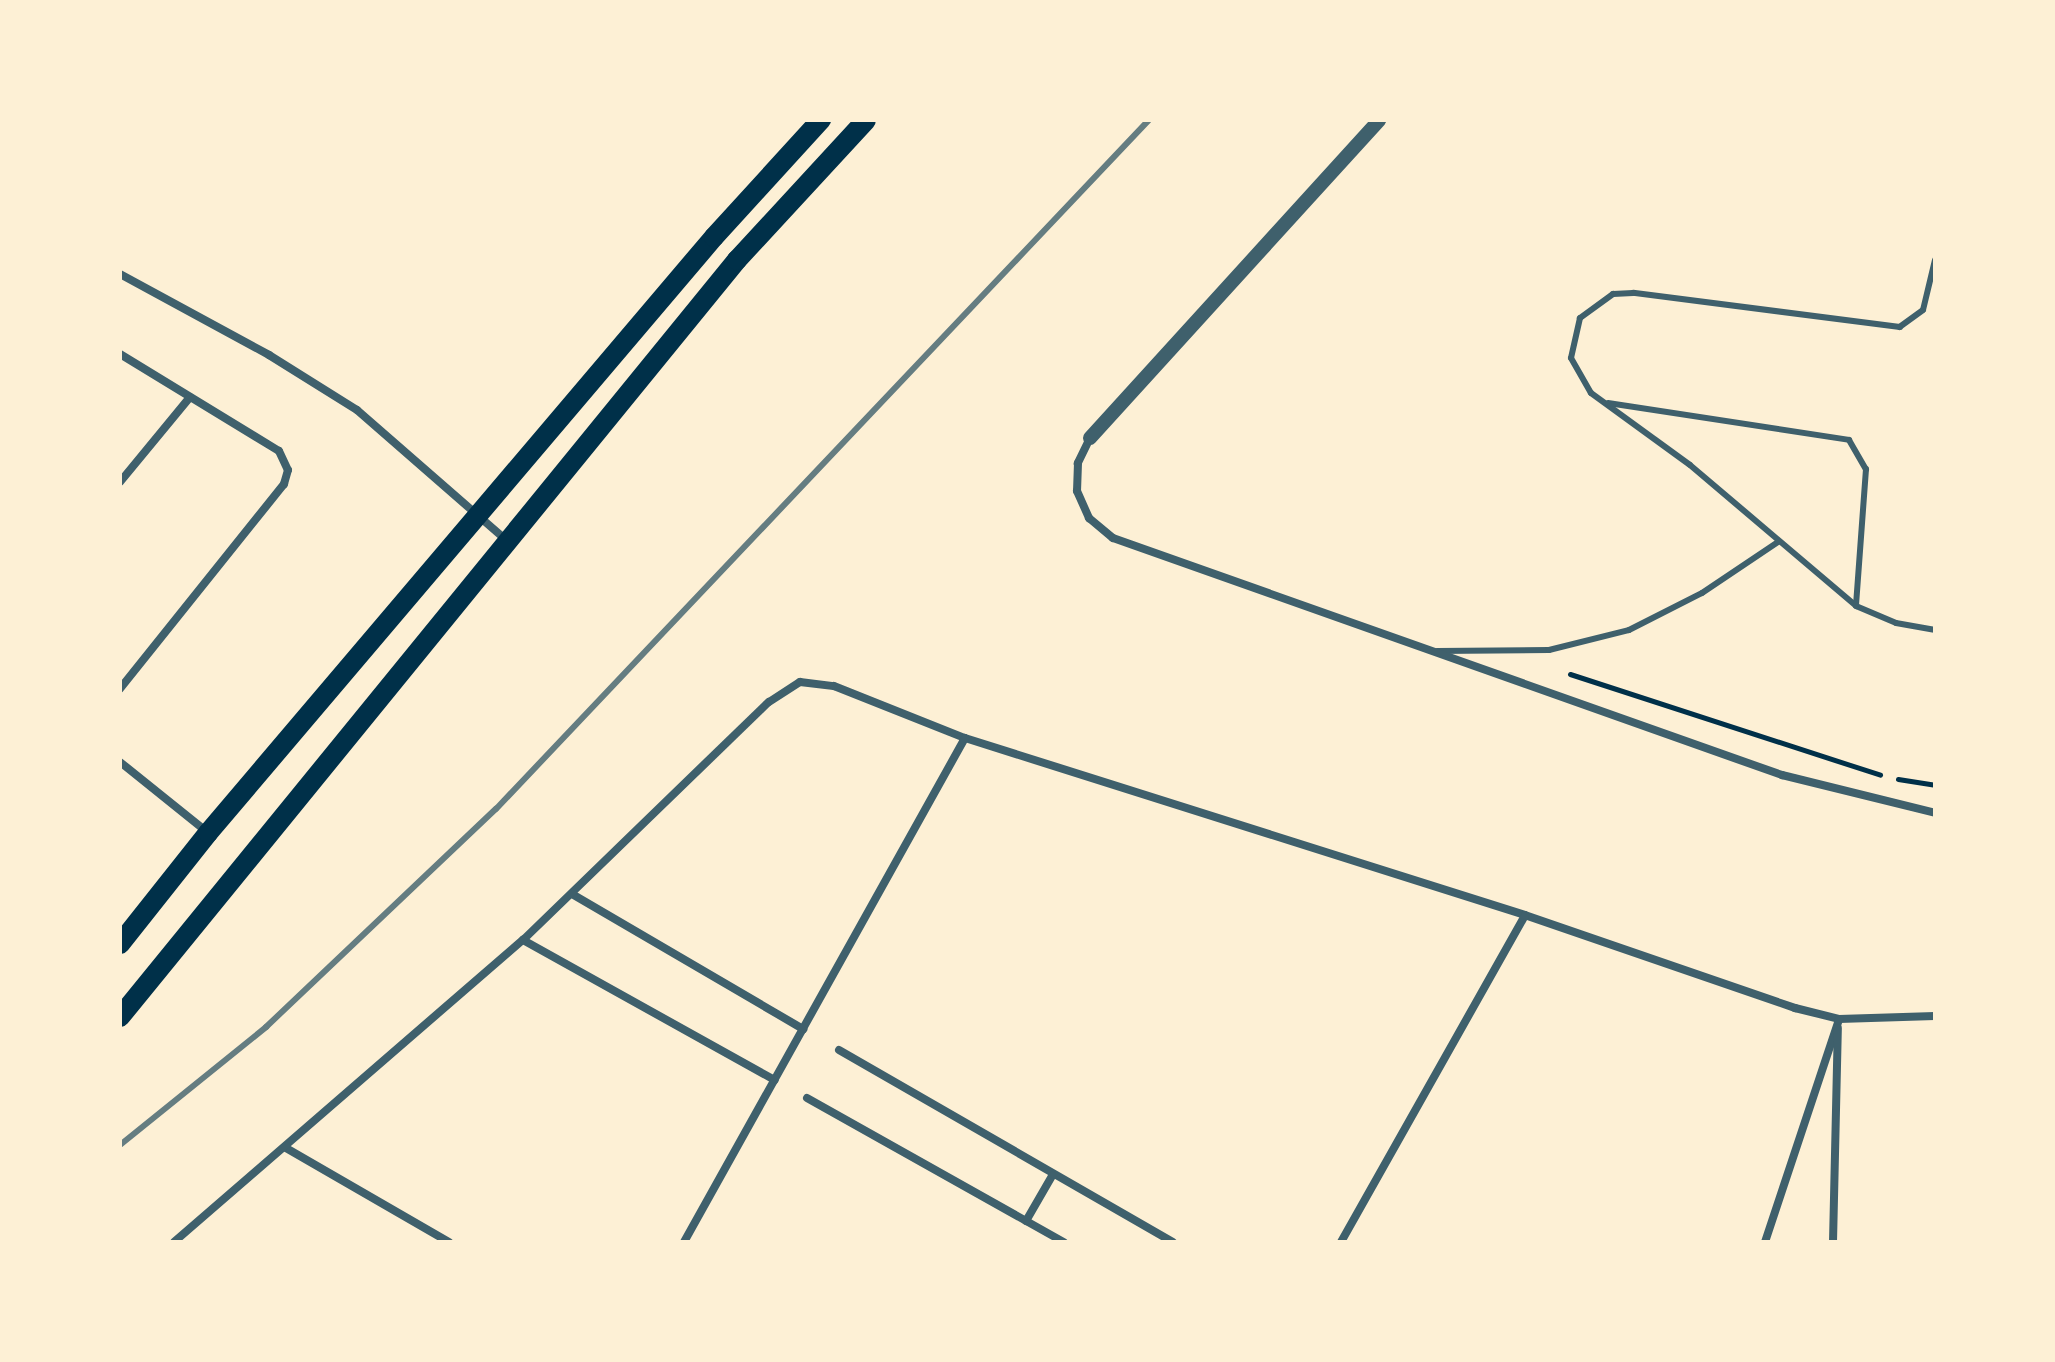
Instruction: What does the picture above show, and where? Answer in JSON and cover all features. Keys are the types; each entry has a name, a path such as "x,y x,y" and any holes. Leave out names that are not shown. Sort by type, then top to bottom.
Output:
{"main road":[{"path":"120,944 208,833 478,514 714,237 821,120"},
{"path":"120,1017 505,539 737,260 866,120"},
{"path":"714,237 737,260"}],"street":[{"path":"1379,120 1090,438 1078,463 1077,491 1089,518 1113,538 1782,775 1868,800 1935,813"},
{"path":"120,274 314,382 398,442 505,539"},
{"path":"120,354 279,451 288,463 287,478 120,689"},
{"path":"120,482 190,397"},
{"path":"174,1242 523,940 769,702 800,682 834,686 965,738 1525,915 1839,1019 1935,1016"},
{"path":"684,1242 965,738"},
{"path":"120,762 208,833"},
{"path":"572,894 803,1029"},
{"path":"1341,1242 1525,915"},
{"path":"523,940 775,1080"},
{"path":"1765,1242 1839,1019"},
{"path":"1833,1242 1839,1019"},
{"path":"839,1050 1052,1176 1173,1242"},
{"path":"807,1098 1064,1242"},
{"path":"286,1148 449,1242"},
{"path":"1026,1221 1052,1176"}],"lane":[{"path":"1935,260 1923,310 1900,327 1633,293 1613,294 1594,303 1572,337 1571,358 1578,377 1604,402 1690,465 1856,606 1896,623 1935,630"},
{"path":"1604,402 1849,440 1866,469 1856,606"},
{"path":"1428,650 1536,651 1629,630 1702,593 1778,542"}],"path":[{"path":"1561,671 1831,762 1935,785"}],"railway":[{"path":"120,1145 266,1027 496,809 1149,120"}]}
